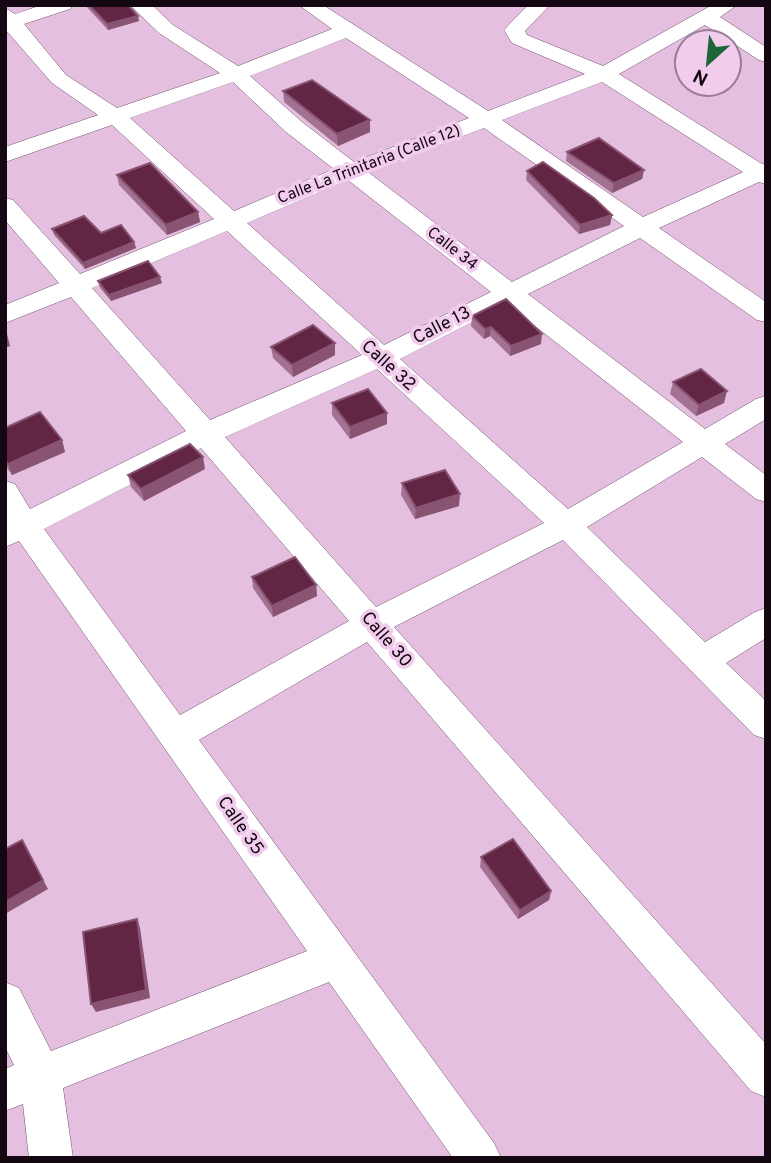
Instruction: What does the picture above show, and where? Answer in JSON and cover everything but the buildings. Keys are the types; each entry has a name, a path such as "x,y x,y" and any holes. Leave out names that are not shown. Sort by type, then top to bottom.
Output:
{"street":[{"path":"7,19 63,5"},
{"name":"Calle 34","path":"140,5 166,29 236,74 294,127 766,491"},
{"path":"309,5 486,119 766,314"},
{"path":"540,5 516,26 514,30 519,39 604,75 764,173"},
{"name":"Calle La Trinitaria (Calle 12)","path":"5,314 352,170 604,75 727,5"},
{"path":"706,17 766,56"},
{"name":"Calle 32","path":"7,19 58,79 116,117 566,525 766,724"},
{"path":"5,155 236,74 350,29"},
{"name":"Calle 13","path":"15,530 205,434 379,358 642,228 764,173"},
{"name":"Calle 30","path":"5,205 766,1076"},
{"path":"176,735 371,624 566,525 766,407"},
{"name":"Calle 35","path":"5,492 15,530 176,735 334,960 479,1158"},
{"path":"704,660 766,621"},
{"path":"23,1083 334,960"},
{"path":"5,1002 23,1083 51,1158"}]}
